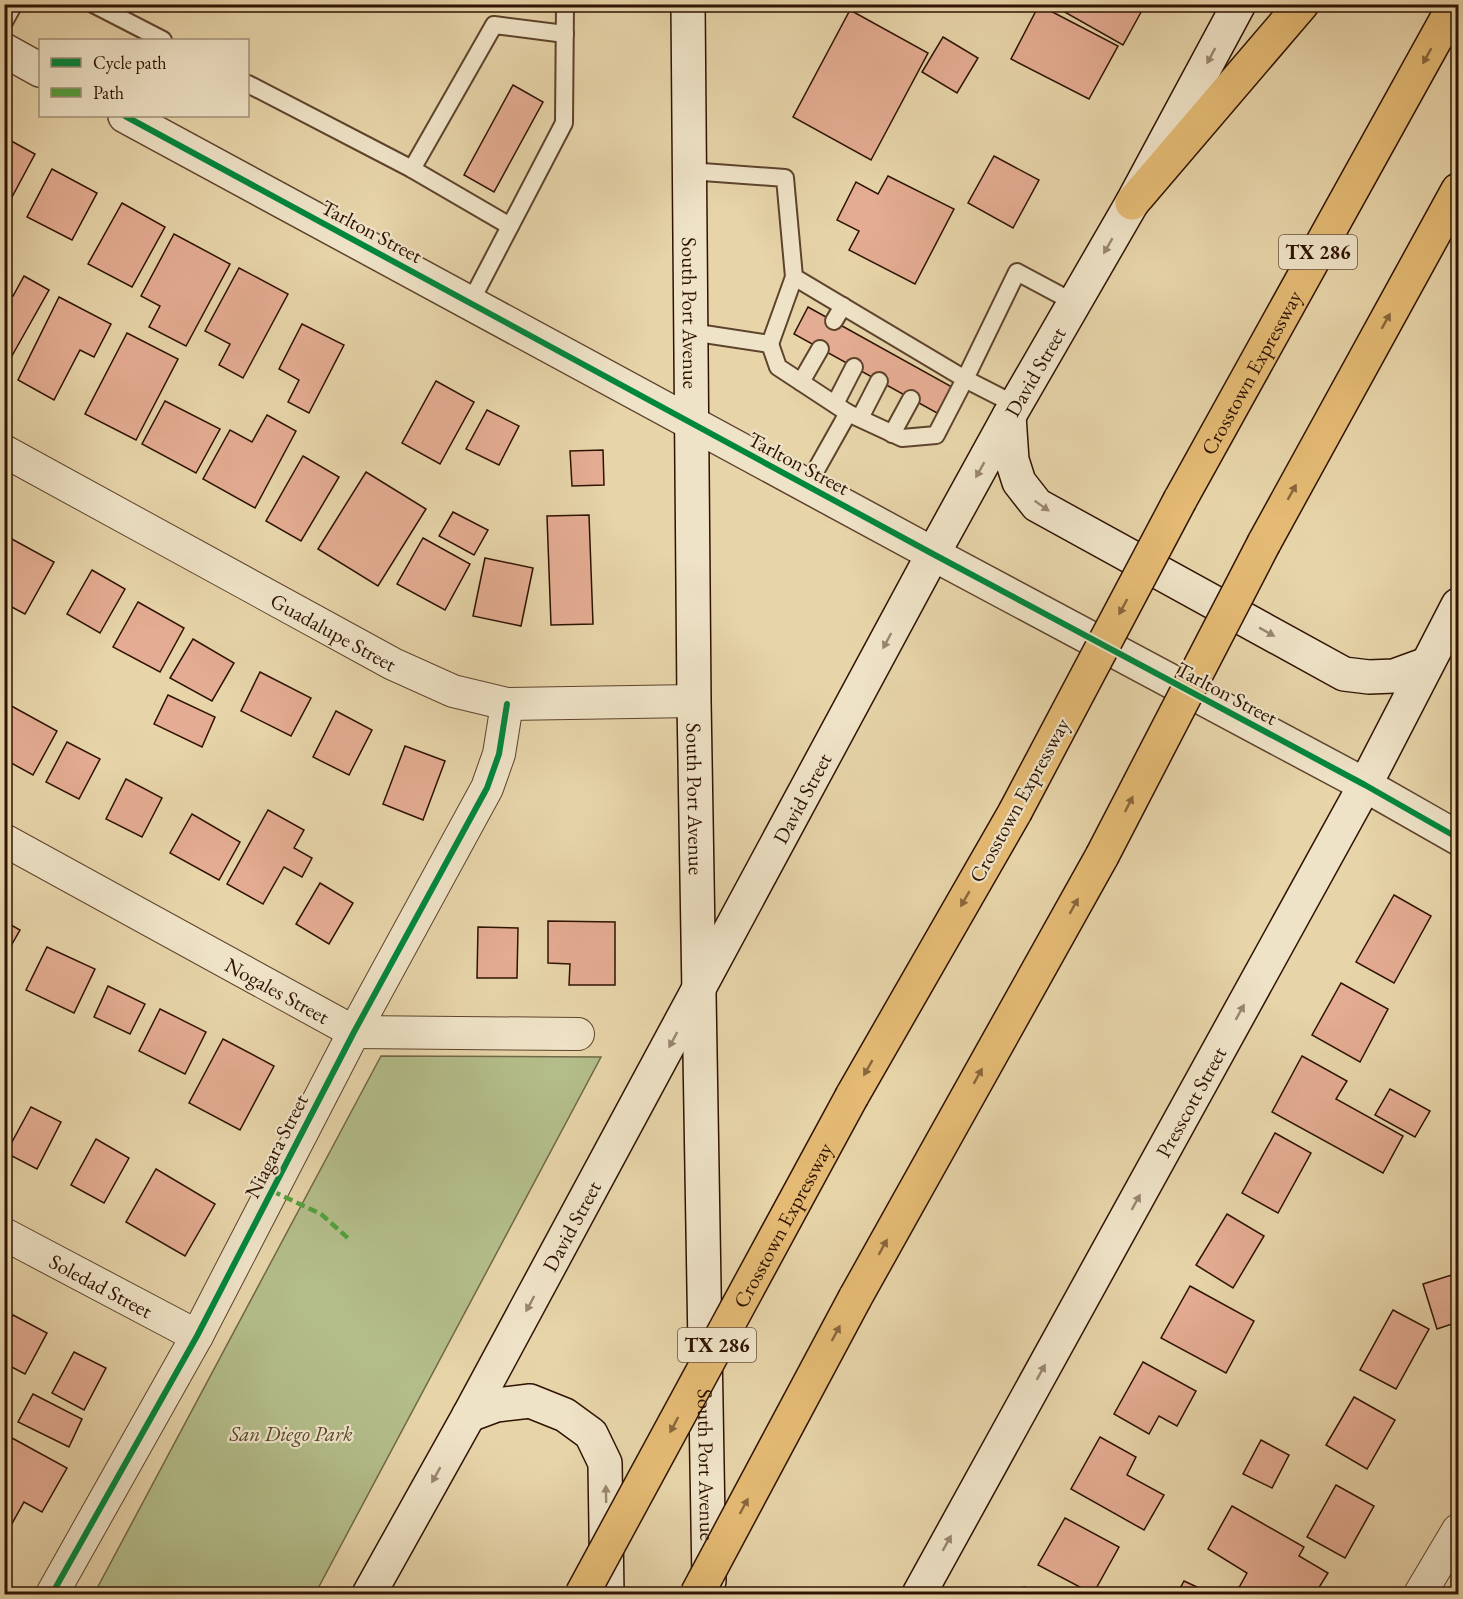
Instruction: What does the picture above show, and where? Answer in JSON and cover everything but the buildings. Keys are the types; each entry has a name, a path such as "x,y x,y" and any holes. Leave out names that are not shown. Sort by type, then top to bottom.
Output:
{"highway":[{"path":"1132,203 1302,4"},
{"name":"Crosstown Expressway","path":"582,1594 852,1096 1015,812 1180,500 1455,4"},
{"path":"697,1594 855,1298 1102,856 1264,543 1458,190"}],"main road":[{"name":"South Port Avenue","path":"688,4 694,701 710,1594"},
{"name":"David Street","path":"369,1594 469,1415 933,554 1012,411 1132,203 1239,4"},
{"path":"4,50 39,69"},
{"name":"Tarlton Street","path":"127,117 692,424 1365,785 1458,838"},
{"path":"1012,411 1012,460 1019,483 1037,505 1344,674 1369,677 1394,676 1427,664"},
{"name":"Presscott Street","path":"919,1594 1365,785 1458,605"},
{"path":"469,1415 496,1405 530,1401 565,1415 591,1434 605,1463 607,1594"}],"street":[{"name":"Guadalupe Street","path":"4,451 393,664 453,691 507,704 694,701"},
{"name":"Niagara Street","path":"52,1594 197,1336 354,1032 487,788 499,753 507,704"},
{"name":"Nogales Street","path":"4,840 354,1032 578,1034"},
{"name":"Soledad Street","path":"4,1233 197,1336"},
{"path":"1420,1594 1458,1530"}],"lane":[{"path":"4,22 14,4"},
{"path":"93,4 161,39"},
{"path":"470,303 564,123 565,4"},
{"path":"412,169 494,26 565,34"},
{"path":"249,85 412,169 510,226"},
{"path":"689,171 785,178 794,277 770,344 778,367 848,412 902,438 936,435 1017,272 1074,303"},
{"path":"794,277 843,306 871,332 929,365 965,379 1012,411"},
{"path":"834,321 843,306"},
{"path":"691,332 770,344"},
{"path":"801,382 820,349"},
{"path":"848,412 854,367"},
{"path":"807,486 848,412 879,381"},
{"path":"892,434 911,399"}],"green space":[{"name":"San Diego Park","path":"381,1056 601,1057 315,1594 94,1594"}],"marked path":[{"path":"272,1191 321,1214 350,1240"}],"cycle path":[{"path":"127,117 933,554 1365,785 1458,838"},
{"path":"52,1594 197,1336 354,1032 487,788 499,754 507,704"}]}
